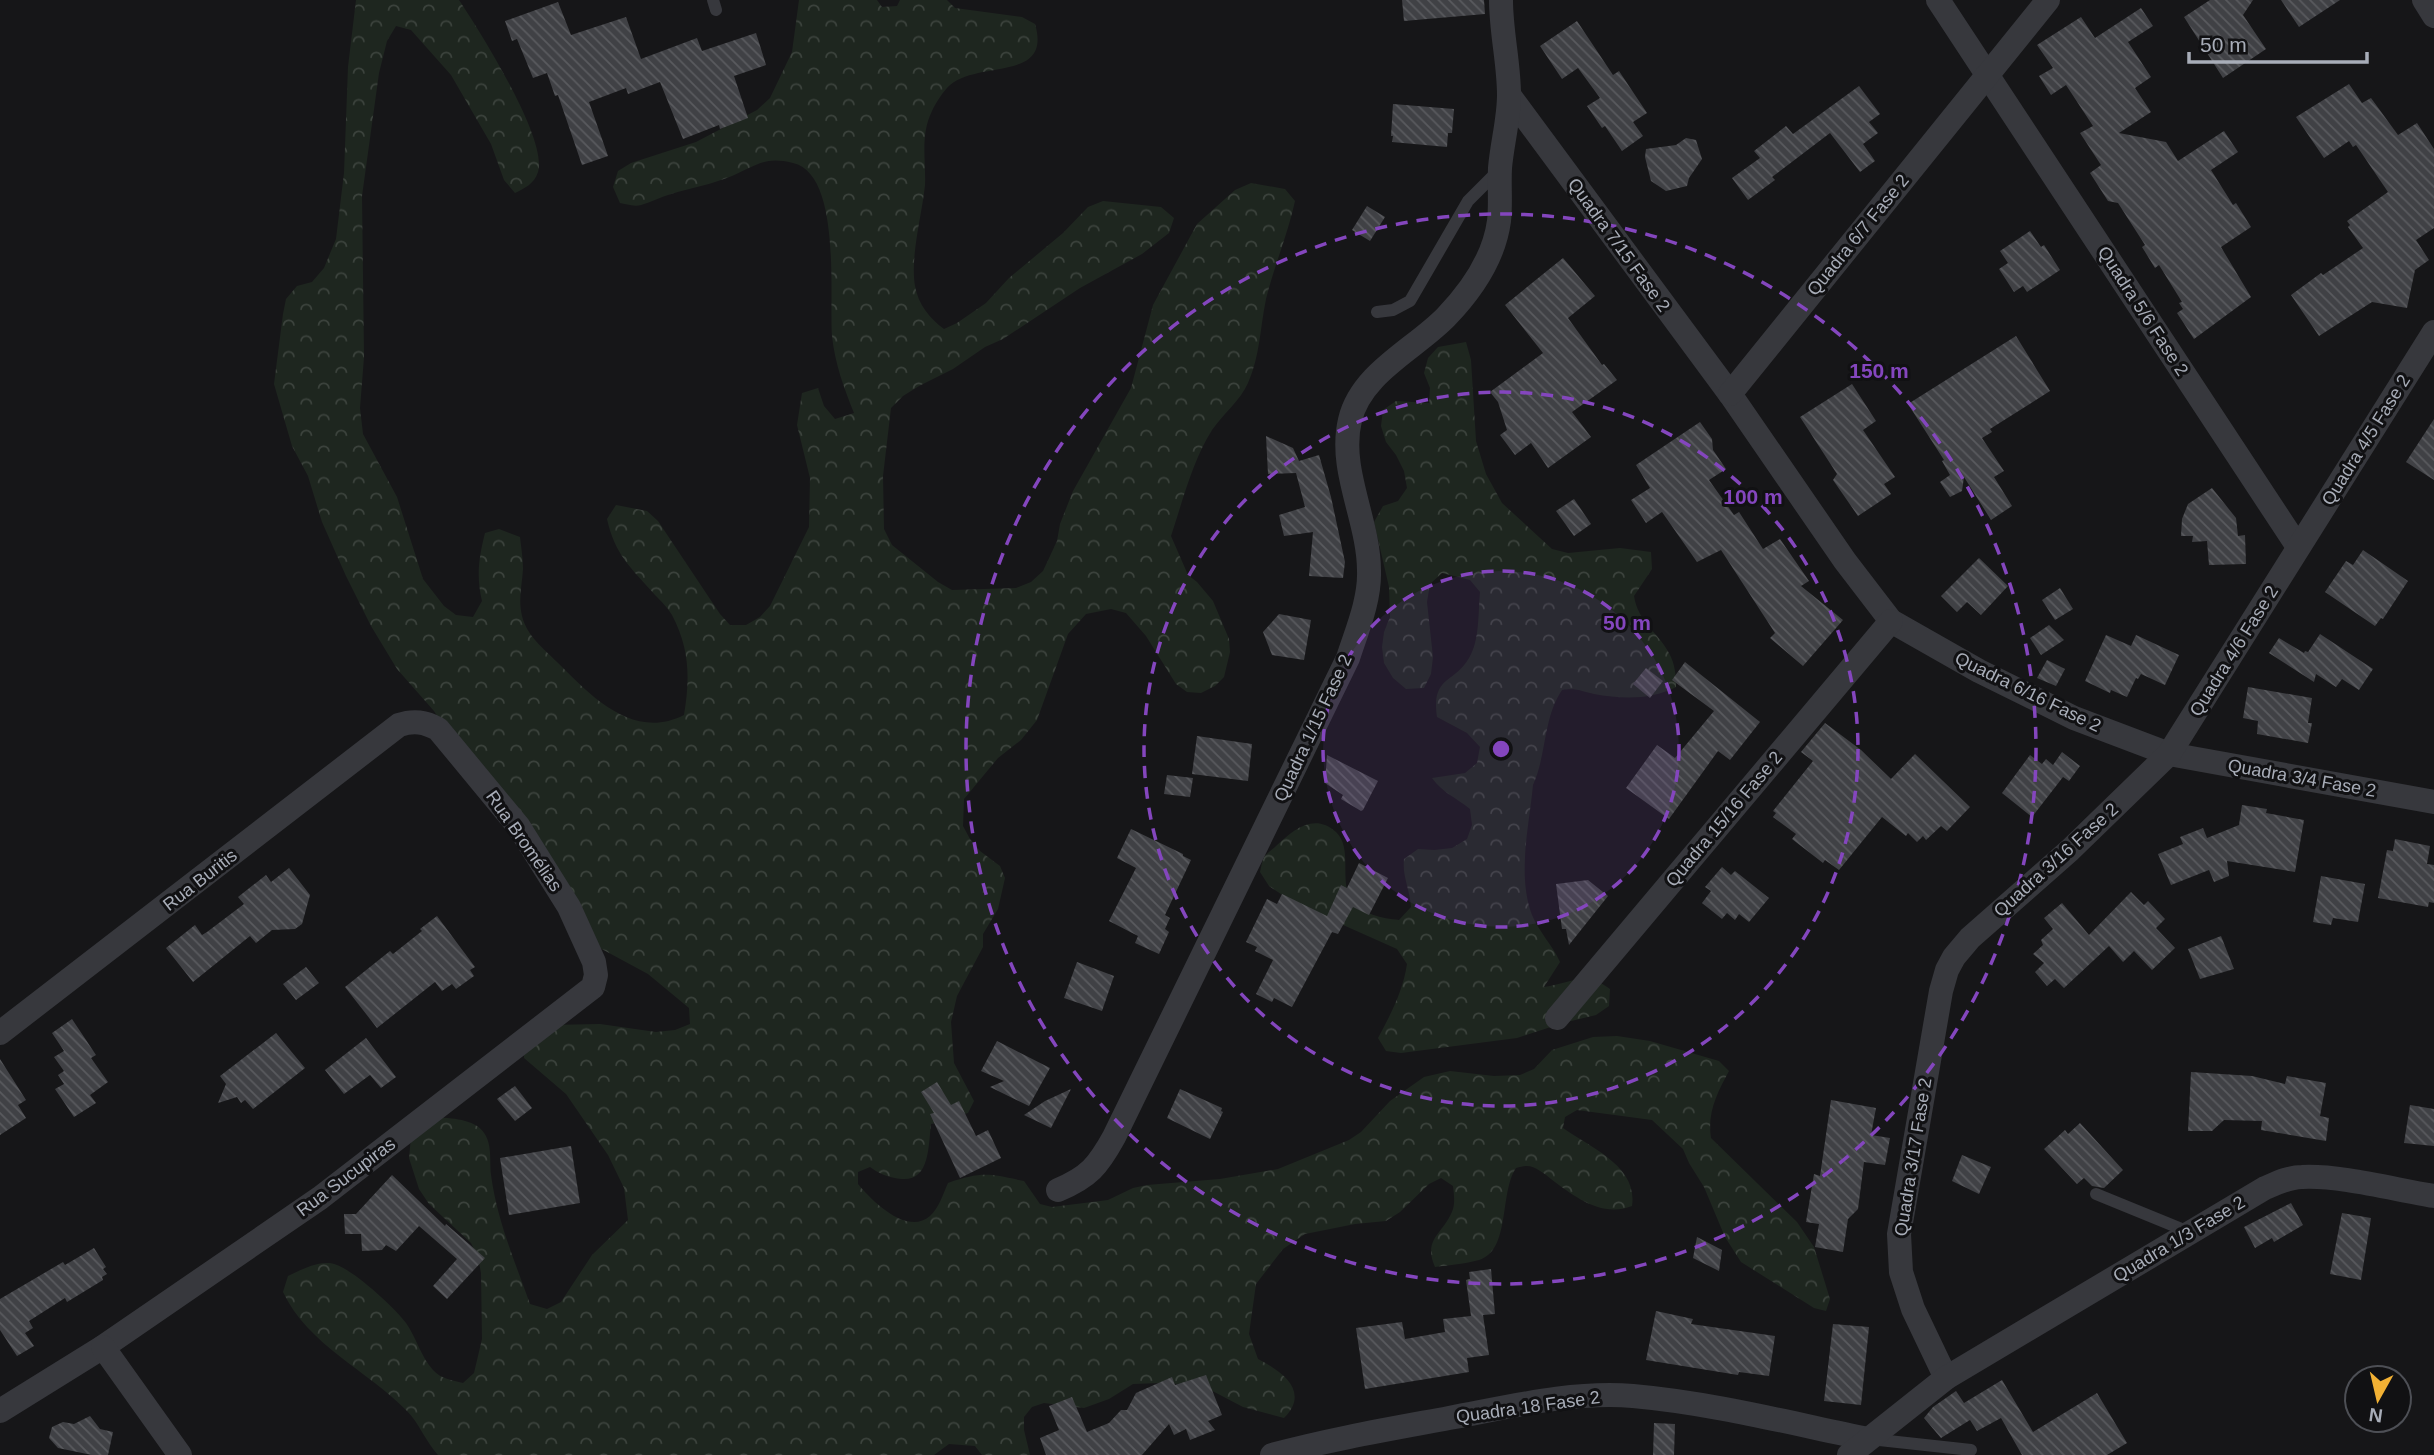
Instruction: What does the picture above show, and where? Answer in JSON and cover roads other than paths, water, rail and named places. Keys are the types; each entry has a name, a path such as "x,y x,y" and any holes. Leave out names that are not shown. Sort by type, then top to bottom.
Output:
{"street":[{"name":"Quadra 1/15 Fase 2","path":"1058,1189 1073,1183 1094,1168 1114,1137 1348,658 1368,588 1369,570 1367,547 1347,457 1350,419 1364,390 1446,318 1472,286 1489,257 1499,222 1500,169 1509,95 1501,0"},
{"name":"Quadra 5/6 Fase 2","path":"1938,0 2298,547"},
{"name":"Quadra 6/7 Fase 2","path":"1730,394 2048,0"},
{"path":"2424,0 2434,16"},
{"name":"Quadra 7/15 Fase 2","path":"1509,95 1730,394 1845,561 1891,621"},
{"name":"Quadra 4/5 Fase 2","path":"2298,547 2434,332"},
{"name":"Quadra 4/6 Fase 2","path":"2169,754 2298,547"},
{"name":"Quadra 6/16 Fase 2","path":"1891,621 1979,671 2074,718 2169,754"},
{"name":"Quadra 15/16 Fase 2","path":"1557,1018 1891,621"},
{"name":"Rua Bromélias","path":"399,725 417,722 438,729 519,827 569,907 594,961 596,975 593,987 580,997"},
{"name":"Rua Buritis","path":"0,1033 399,725"},
{"name":"Quadra 3/4 Fase 2","path":"2169,754 2434,802"},
{"name":"Quadra 3/16 Fase 2","path":"1947,970 1970,938 2070,849 2169,754"},
{"name":"Quadra 3/17 Fase 2","path":"1946,1378 1913,1309 1901,1272 1899,1234 1941,991 1947,970"},
{"name":"Rua Sucupiras","path":"0,1411 103,1347 320,1198 580,997"},
{"name":"Quadra 1/3 Fase 2","path":"1849,1455 1946,1378 2265,1188 2302,1177 2328,1178 2434,1196"},
{"path":"103,1347 180,1455"},
{"name":"Quadra 18 Fase 2","path":"1272,1455 1313,1444 1497,1409 1582,1396 1631,1396 1699,1404 1868,1439"}],"lane":[{"path":"1377,312 1393,310 1410,301 1468,201 1500,169"},
{"path":"2096,1194 2189,1232"},
{"path":"1868,1439 1971,1450"}]}
